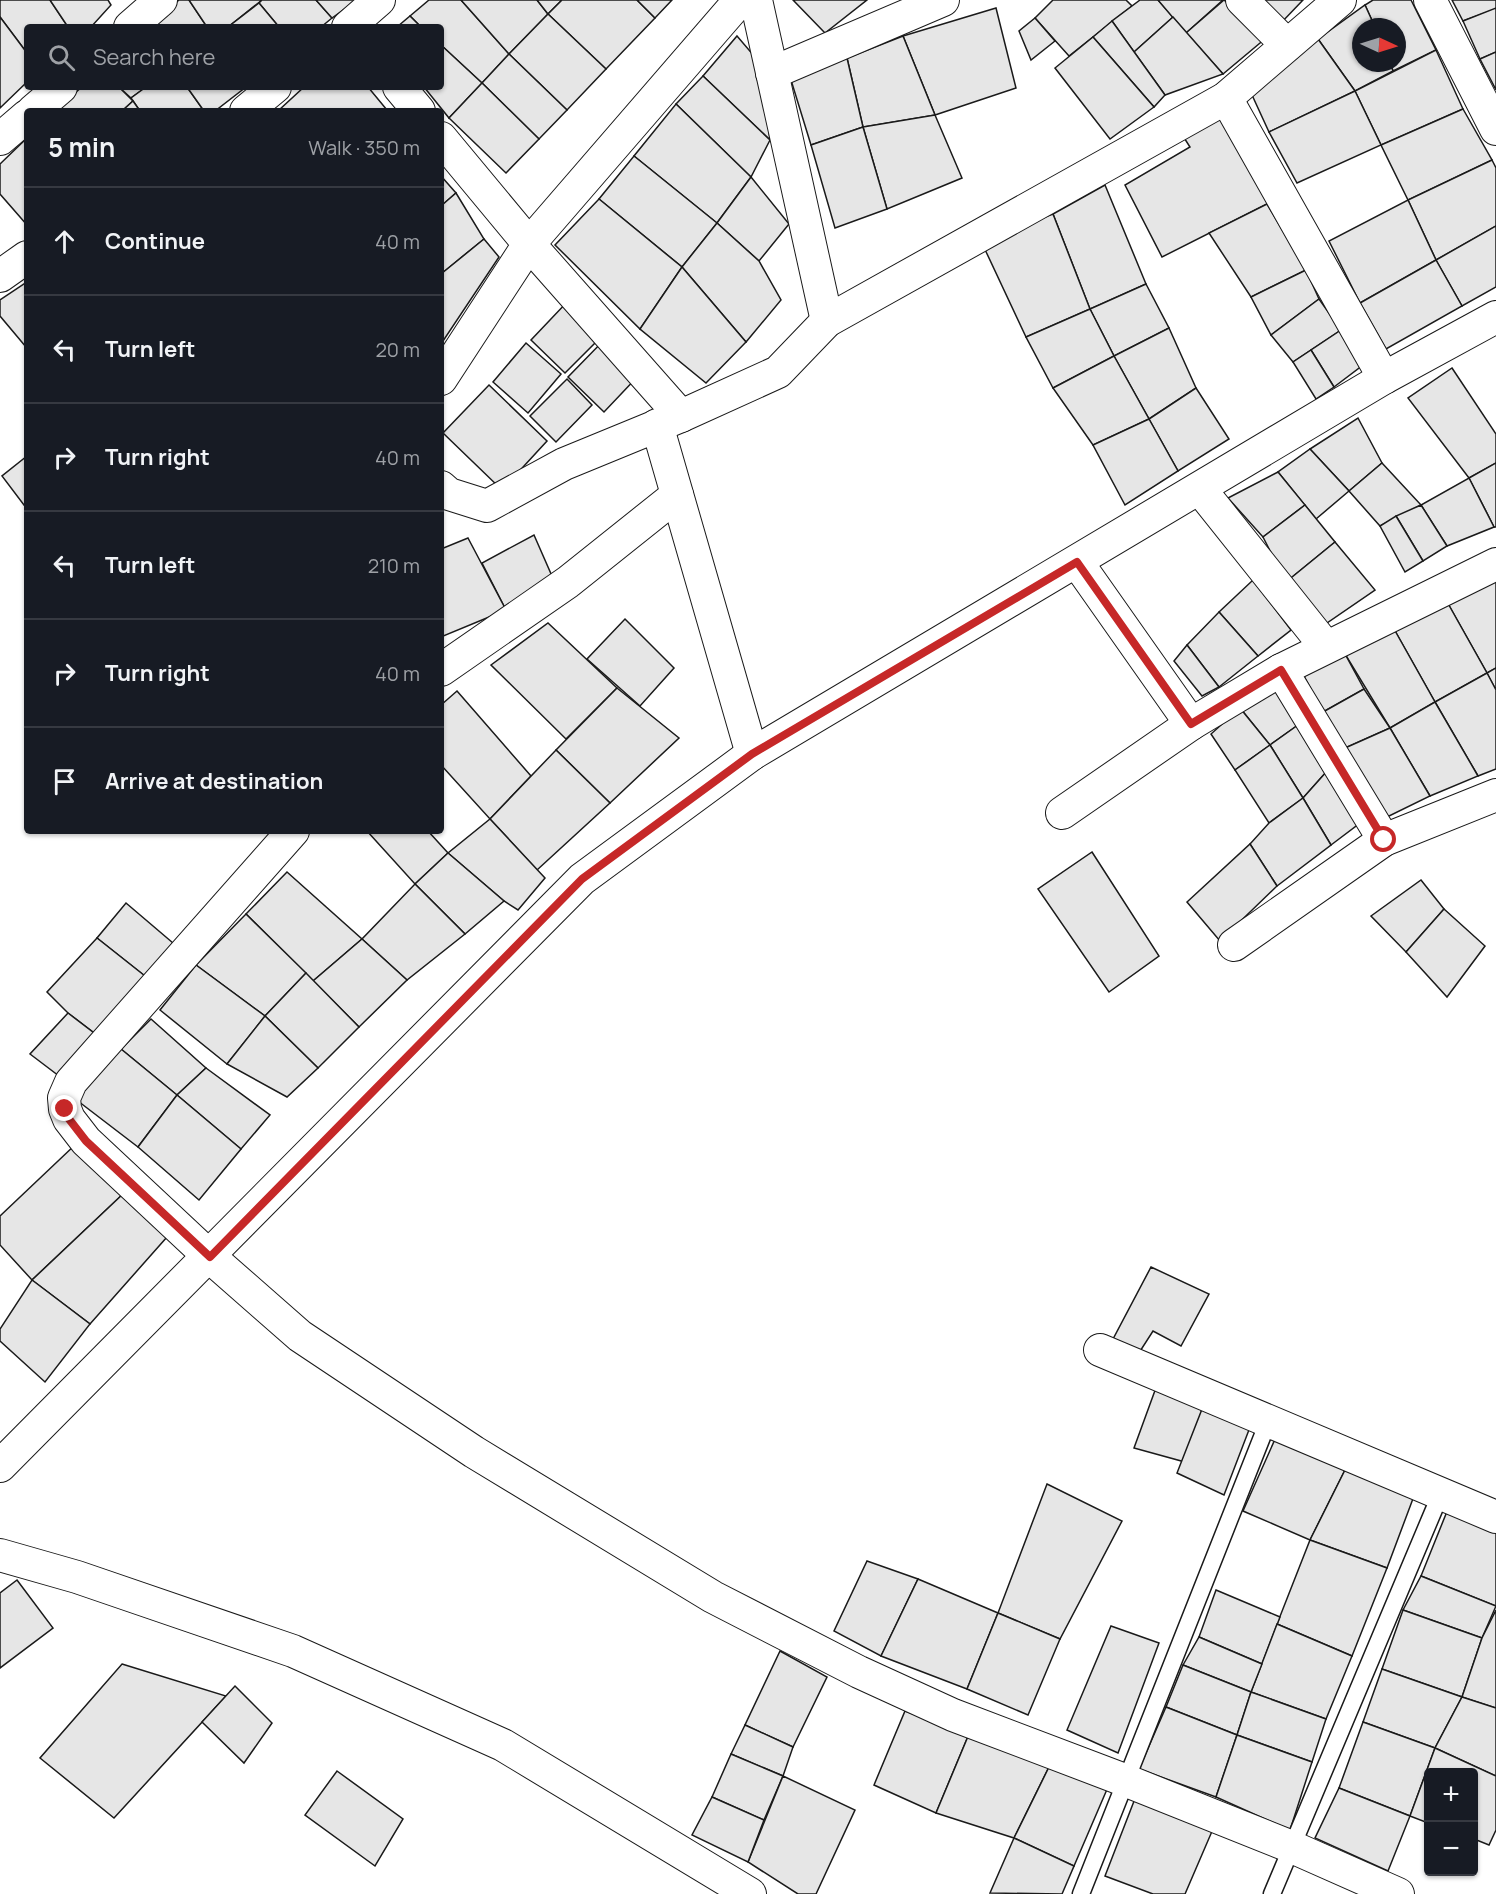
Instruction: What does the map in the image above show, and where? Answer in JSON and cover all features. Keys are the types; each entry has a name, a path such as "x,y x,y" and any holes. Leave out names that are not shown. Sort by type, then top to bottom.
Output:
{"street":[{"path":"133,24 161,0"},
{"path":"352,24 380,0"},
{"path":"444,375 529,244 740,0"},
{"path":"756,0 827,321"},
{"path":"772,73 943,0"},
{"path":"1242,0 1287,45"},
{"path":"444,490 449,494 487,506 564,464 778,372 827,321 1226,98 1340,0"},
{"path":"1430,0 1496,129"},
{"path":"36,108 57,90"},
{"path":"250,108 271,90"},
{"path":"402,90 416,108"},
{"path":"1226,98 1384,378"},
{"path":"0,140 24,119"},
{"path":"444,142 669,420 677,495 752,754"},
{"path":"0,1466 210,1257 582,879 752,754 1384,378 1496,316"},
{"path":"1200,489 1326,647"},
{"path":"444,668 568,582 677,495"},
{"path":"1077,562 1191,724"},
{"path":"1062,813 1191,724 1281,670 1496,564"},
{"path":"1281,670 1384,840"},
{"path":"1234,945 1384,840 1496,795"},
{"path":"290,834 71,1082 64,1098 69,1119 86,1141 210,1257 300,1336 474,1452 712,1597 859,1672 953,1715 1292,1847 1398,1894"},
{"path":"1100,1350 1496,1517"},
{"path":"0,1555 77,1577 293,1651 503,1745 750,1894"}],"lane":[{"path":"1081,1894 1268,1422"},
{"path":"1272,1894 1440,1493"}],"building":[{"path":"0,0 50,0 66,24 24,24 24,49 0,17"},
{"path":"50,0 108,0 111,5 94,24 66,24"},
{"path":"179,0 189,0 205,24 151,24"},
{"path":"189,0 262,0 232,24 205,24"},
{"path":"262,0 316,0 332,18 325,24 276,24 259,3"},
{"path":"316,0 357,0 332,18"},
{"path":"429,0 461,0 509,54 482,83 444,48 444,24 418,24 410,16"},
{"path":"461,0 537,0 548,14 509,54"},
{"path":"537,0 562,0 548,14"},
{"path":"562,0 637,0 655,18 606,69 548,14"},
{"path":"637,0 672,0 655,18"},
{"path":"793,0 867,0 825,33"},
{"path":"1053,0 1126,0 1132,6 1069,56 1035,18"},
{"path":"1140,0 1158,0 1173,17 1134,52 1112,21"},
{"path":"1158,0 1223,0 1186,33"},
{"path":"1224,0 1266,38 1223,74 1186,33"},
{"path":"1257,0 1303,0 1281,23"},
{"path":"1373,0 1411,0 1436,50 1406,65 1406,18 1371,18 1365,5"},
{"path":"1452,0 1496,0 1496,9 1463,21"},
{"path":"259,3 276,24 232,24"},
{"path":"1365,5 1371,18 1352,18 1352,72 1391,72 1355,91 1318,39"},
{"path":"996,8 1016,88 935,115 903,36"},
{"path":"1496,8 1496,52 1480,59 1463,21"},
{"path":"548,14 606,69 567,110 509,54"},
{"path":"410,16 418,24 401,24"},
{"path":"0,17 24,49 24,85 0,108"},
{"path":"1173,17 1223,74 1165,95 1134,52"},
{"path":"1035,18 1055,41 1031,60 1019,31"},
{"path":"1112,21 1165,95 1154,107 1093,37"},
{"path":"737,36 761,64 770,140 703,76"},
{"path":"903,36 935,115 863,127 847,58"},
{"path":"1093,37 1154,107 1110,139 1055,68"},
{"path":"1318,39 1355,91 1269,132 1252,95"},
{"path":"444,48 482,83 449,118 444,108 441,108 426,90 444,90"},
{"path":"1436,50 1463,109 1381,145 1355,91 1393,72 1406,72 1406,65"},
{"path":"1496,52 1496,90 1480,59"},
{"path":"509,54 567,110 539,139 482,83"},
{"path":"847,58 863,127 811,145 791,80"},
{"path":"703,76 770,140 751,177 676,104"},
{"path":"482,83 539,139 506,173 449,118"},
{"path":"78,90 122,90 133,101 125,108 57,108"},
{"path":"122,90 142,90 131,98"},
{"path":"142,90 189,90 202,108 138,108 131,98"},
{"path":"189,90 242,90 219,108 202,108"},
{"path":"301,90 370,90 385,108 281,108"},
{"path":"1355,91 1381,145 1297,183 1269,132"},
{"path":"133,101 138,108 125,108"},
{"path":"676,104 751,177 717,223 634,156"},
{"path":"1463,109 1492,160 1408,200 1381,145"},
{"path":"1222,110 1267,190 1267,204 1162,257 1125,185 1190,147 1181,133"},
{"path":"935,115 962,178 887,209 863,127"},
{"path":"863,127 887,209 835,228 811,145"},
{"path":"24,141 24,222 0,194 0,164"},
{"path":"634,156 717,223 682,267 599,199"},
{"path":"1492,160 1496,168 1496,226 1436,260 1408,200"},
{"path":"751,177 789,224 759,261 717,223"},
{"path":"444,179 456,193 444,203"},
{"path":"1105,185 1146,284 1090,309 1053,214"},
{"path":"456,193 484,239 444,272 444,203"},
{"path":"599,199 682,267 640,329 555,245"},
{"path":"1408,200 1436,260 1360,303 1329,241"},
{"path":"1267,204 1306,270 1251,297 1209,233"},
{"path":"1053,214 1090,309 1026,337 981,241"},
{"path":"717,223 759,261 781,300 746,342 682,267"},
{"path":"1496,226 1496,287 1462,306 1436,260"},
{"path":"484,239 499,257 444,340 444,272"},
{"path":"1436,260 1462,306 1386,349 1360,303"},
{"path":"682,267 746,342 706,383 640,329"},
{"path":"1306,270 1319,299 1271,335 1251,297"},
{"path":"24,284 24,345 0,316 0,300"},
{"path":"1146,284 1169,328 1114,356 1090,309"},
{"path":"1319,299 1341,330 1293,362 1271,335"},
{"path":"568,301 603,335 565,373 531,340"},
{"path":"1090,309 1114,356 1053,388 1026,337"},
{"path":"1169,328 1196,388 1149,419 1114,356"},
{"path":"1341,330 1363,365 1334,387 1311,350"},
{"path":"605,339 640,374 604,412 568,377"},
{"path":"526,343 561,374 528,413 493,382"},
{"path":"1311,350 1334,387 1316,399 1293,362"},
{"path":"1114,356 1149,419 1093,445 1053,388"},
{"path":"1452,368 1496,434 1496,463 1469,478 1408,398"},
{"path":"567,379 592,405 556,442 530,416"},
{"path":"489,385 547,441 502,490 444,432"},
{"path":"1196,388 1229,439 1178,471 1149,419"},
{"path":"1358,418 1382,463 1349,491 1310,449"},
{"path":"1149,419 1178,471 1125,505 1093,445"},
{"path":"1310,449 1349,491 1316,519 1278,472"},
{"path":"24,458 24,505 2,476"},
{"path":"1382,463 1421,505 1380,526 1349,491"},
{"path":"1496,463 1496,527 1494,527 1469,478"},
{"path":"1278,472 1305,505 1263,537 1228,498"},
{"path":"1469,478 1494,527 1447,546 1421,505"},
{"path":"1305,505 1335,542 1286,582 1263,537"},
{"path":"1421,505 1447,546 1423,561 1396,516"},
{"path":"1396,516 1423,561 1405,572 1380,526"},
{"path":"534,535 555,583 506,610 482,563"},
{"path":"468,538 506,610 444,636 444,548"},
{"path":"1335,542 1375,590 1324,625 1286,582"},
{"path":"1496,568 1496,668 1487,673 1446,600"},
{"path":"1253,580 1291,630 1258,656 1219,612"},
{"path":"1446,600 1487,673 1435,702 1394,629"},
{"path":"1219,612 1258,656 1219,687 1187,645"},
{"path":"625,619 674,668 640,706 587,659"},
{"path":"548,623 617,688 566,739 491,665"},
{"path":"1394,629 1435,702 1390,728 1345,654"},
{"path":"1187,645 1219,687 1202,696 1174,661"},
{"path":"1345,654 1364,689 1323,712 1304,676"},
{"path":"1496,668 1496,690 1487,673"},
{"path":"1487,673 1496,690 1496,769 1478,776 1435,702"},
{"path":"617,688 679,738 610,803 556,750"},
{"path":"1275,689 1298,725 1270,745 1240,708"},
{"path":"1364,689 1390,728 1345,748 1323,712"},
{"path":"457,691 531,776 490,819 444,768 444,702"},
{"path":"1435,702 1478,776 1430,796 1390,728"},
{"path":"1240,708 1270,745 1235,770 1211,734"},
{"path":"1298,725 1328,770 1303,798 1270,745"},
{"path":"1390,728 1430,796 1385,818 1345,748"},
{"path":"1270,745 1303,798 1269,823 1235,770"},
{"path":"556,750 610,803 537,870 490,819"},
{"path":"1328,770 1364,820 1331,845 1303,798"},
{"path":"1303,798 1331,845 1277,886 1250,844 1269,823"},
{"path":"490,819 545,878 518,910 504,901 448,853"},
{"path":"370,834 431,834 448,853 415,884"},
{"path":"1250,844 1277,886 1220,941 1187,902"},
{"path":"1092,852 1159,956 1109,992 1038,889"},
{"path":"448,853 504,901 465,934 415,884"},
{"path":"287,872 362,939 313,981 246,914"},
{"path":"1421,880 1444,909 1406,952 1371,916"},
{"path":"415,884 465,934 407,980 362,939"},
{"path":"126,903 173,943 145,976 97,938"},
{"path":"1444,909 1485,946 1447,997 1406,952"},
{"path":"246,914 306,973 265,1016 196,965"},
{"path":"97,938 145,976 98,1036 68,1013 47,992"},
{"path":"362,939 407,980 359,1027 313,981"},
{"path":"196,965 265,1016 227,1064 160,1010"},
{"path":"306,973 359,1027 318,1068 265,1016"},
{"path":"68,1013 98,1036 63,1079 30,1054"},
{"path":"265,1016 318,1068 287,1097 227,1064"},
{"path":"151,1019 206,1068 177,1095 121,1049"},
{"path":"121,1049 177,1095 138,1147 74,1098"},
{"path":"206,1068 270,1115 241,1149 177,1095"},
{"path":"177,1095 241,1149 199,1200 138,1147"},
{"path":"77,1143 124,1193 32,1280 0,1245 0,1216"},
{"path":"124,1193 167,1237 90,1324 32,1280"},
{"path":"1151,1267 1209,1294 1181,1346 1153,1331 1137,1356 1112,1341"},
{"path":"32,1280 90,1324 45,1382 0,1341 0,1329"},
{"path":"1157,1385 1204,1404 1185,1462 1134,1448"},
{"path":"1204,1404 1252,1422 1224,1495 1177,1473"},
{"path":"1276,1437 1346,1468 1310,1540 1243,1511"},
{"path":"1346,1468 1414,1496 1387,1568 1310,1540"},
{"path":"1047,1484 1122,1521 1060,1639 998,1613"},
{"path":"1448,1509 1496,1526 1496,1606 1421,1576"},
{"path":"1310,1540 1387,1568 1352,1656 1277,1624"},
{"path":"867,1561 918,1579 881,1656 834,1631"},
{"path":"1421,1576 1496,1606 1482,1638 1403,1610"},
{"path":"918,1579 998,1613 967,1689 881,1656"},
{"path":"17,1580 53,1628 0,1668 0,1593"},
{"path":"1216,1590 1280,1617 1262,1664 1199,1637"},
{"path":"1403,1610 1482,1638 1462,1697 1382,1669"},
{"path":"1496,1610 1496,1708 1462,1697 1482,1638"},
{"path":"998,1613 1060,1639 1028,1715 967,1689"},
{"path":"1277,1624 1352,1656 1326,1719 1251,1692"},
{"path":"1111,1626 1159,1643 1118,1753 1067,1730"},
{"path":"1199,1637 1262,1664 1251,1692 1183,1665"},
{"path":"780,1651 827,1677 793,1747 745,1725"},
{"path":"122,1664 226,1696 114,1818 40,1758"},
{"path":"1183,1665 1251,1692 1237,1735 1166,1707"},
{"path":"1382,1669 1462,1697 1435,1748 1363,1722"},
{"path":"235,1686 272,1723 244,1763 202,1722"},
{"path":"1251,1692 1326,1719 1312,1762 1237,1735"},
{"path":"1462,1697 1496,1708 1496,1776 1435,1748"},
{"path":"1166,1707 1237,1735 1216,1797 1139,1769"},
{"path":"905,1711 969,1734 936,1813 874,1785"},
{"path":"1363,1722 1435,1748 1428,1768 1424,1768 1424,1778 1410,1816 1339,1788"},
{"path":"745,1725 793,1747 783,1776 731,1754"},
{"path":"969,1734 1049,1767 1014,1838 936,1813"},
{"path":"1237,1735 1312,1762 1290,1830 1216,1797"},
{"path":"1435,1748 1496,1776 1496,1830 1489,1845 1478,1841 1478,1768 1428,1768"},
{"path":"731,1754 783,1776 764,1820 712,1797"},
{"path":"1049,1767 1108,1787 1074,1866 1014,1838"},
{"path":"337,1771 403,1819 375,1866 305,1815"},
{"path":"783,1776 855,1810 816,1894 798,1894 748,1862"},
{"path":"1424,1778 1424,1821 1410,1816"},
{"path":"1339,1788 1410,1816 1388,1871 1315,1838"},
{"path":"1136,1796 1213,1829 1185,1894 1153,1894 1105,1876"},
{"path":"712,1797 764,1820 748,1862 692,1835"},
{"path":"1014,1838 1074,1866 1062,1894 990,1893"}],"route":[{"path":"65,1109 69,1119 86,1141 210,1257 582,879 752,754 1077,562 1191,724 1281,670 1384,840"}]}
